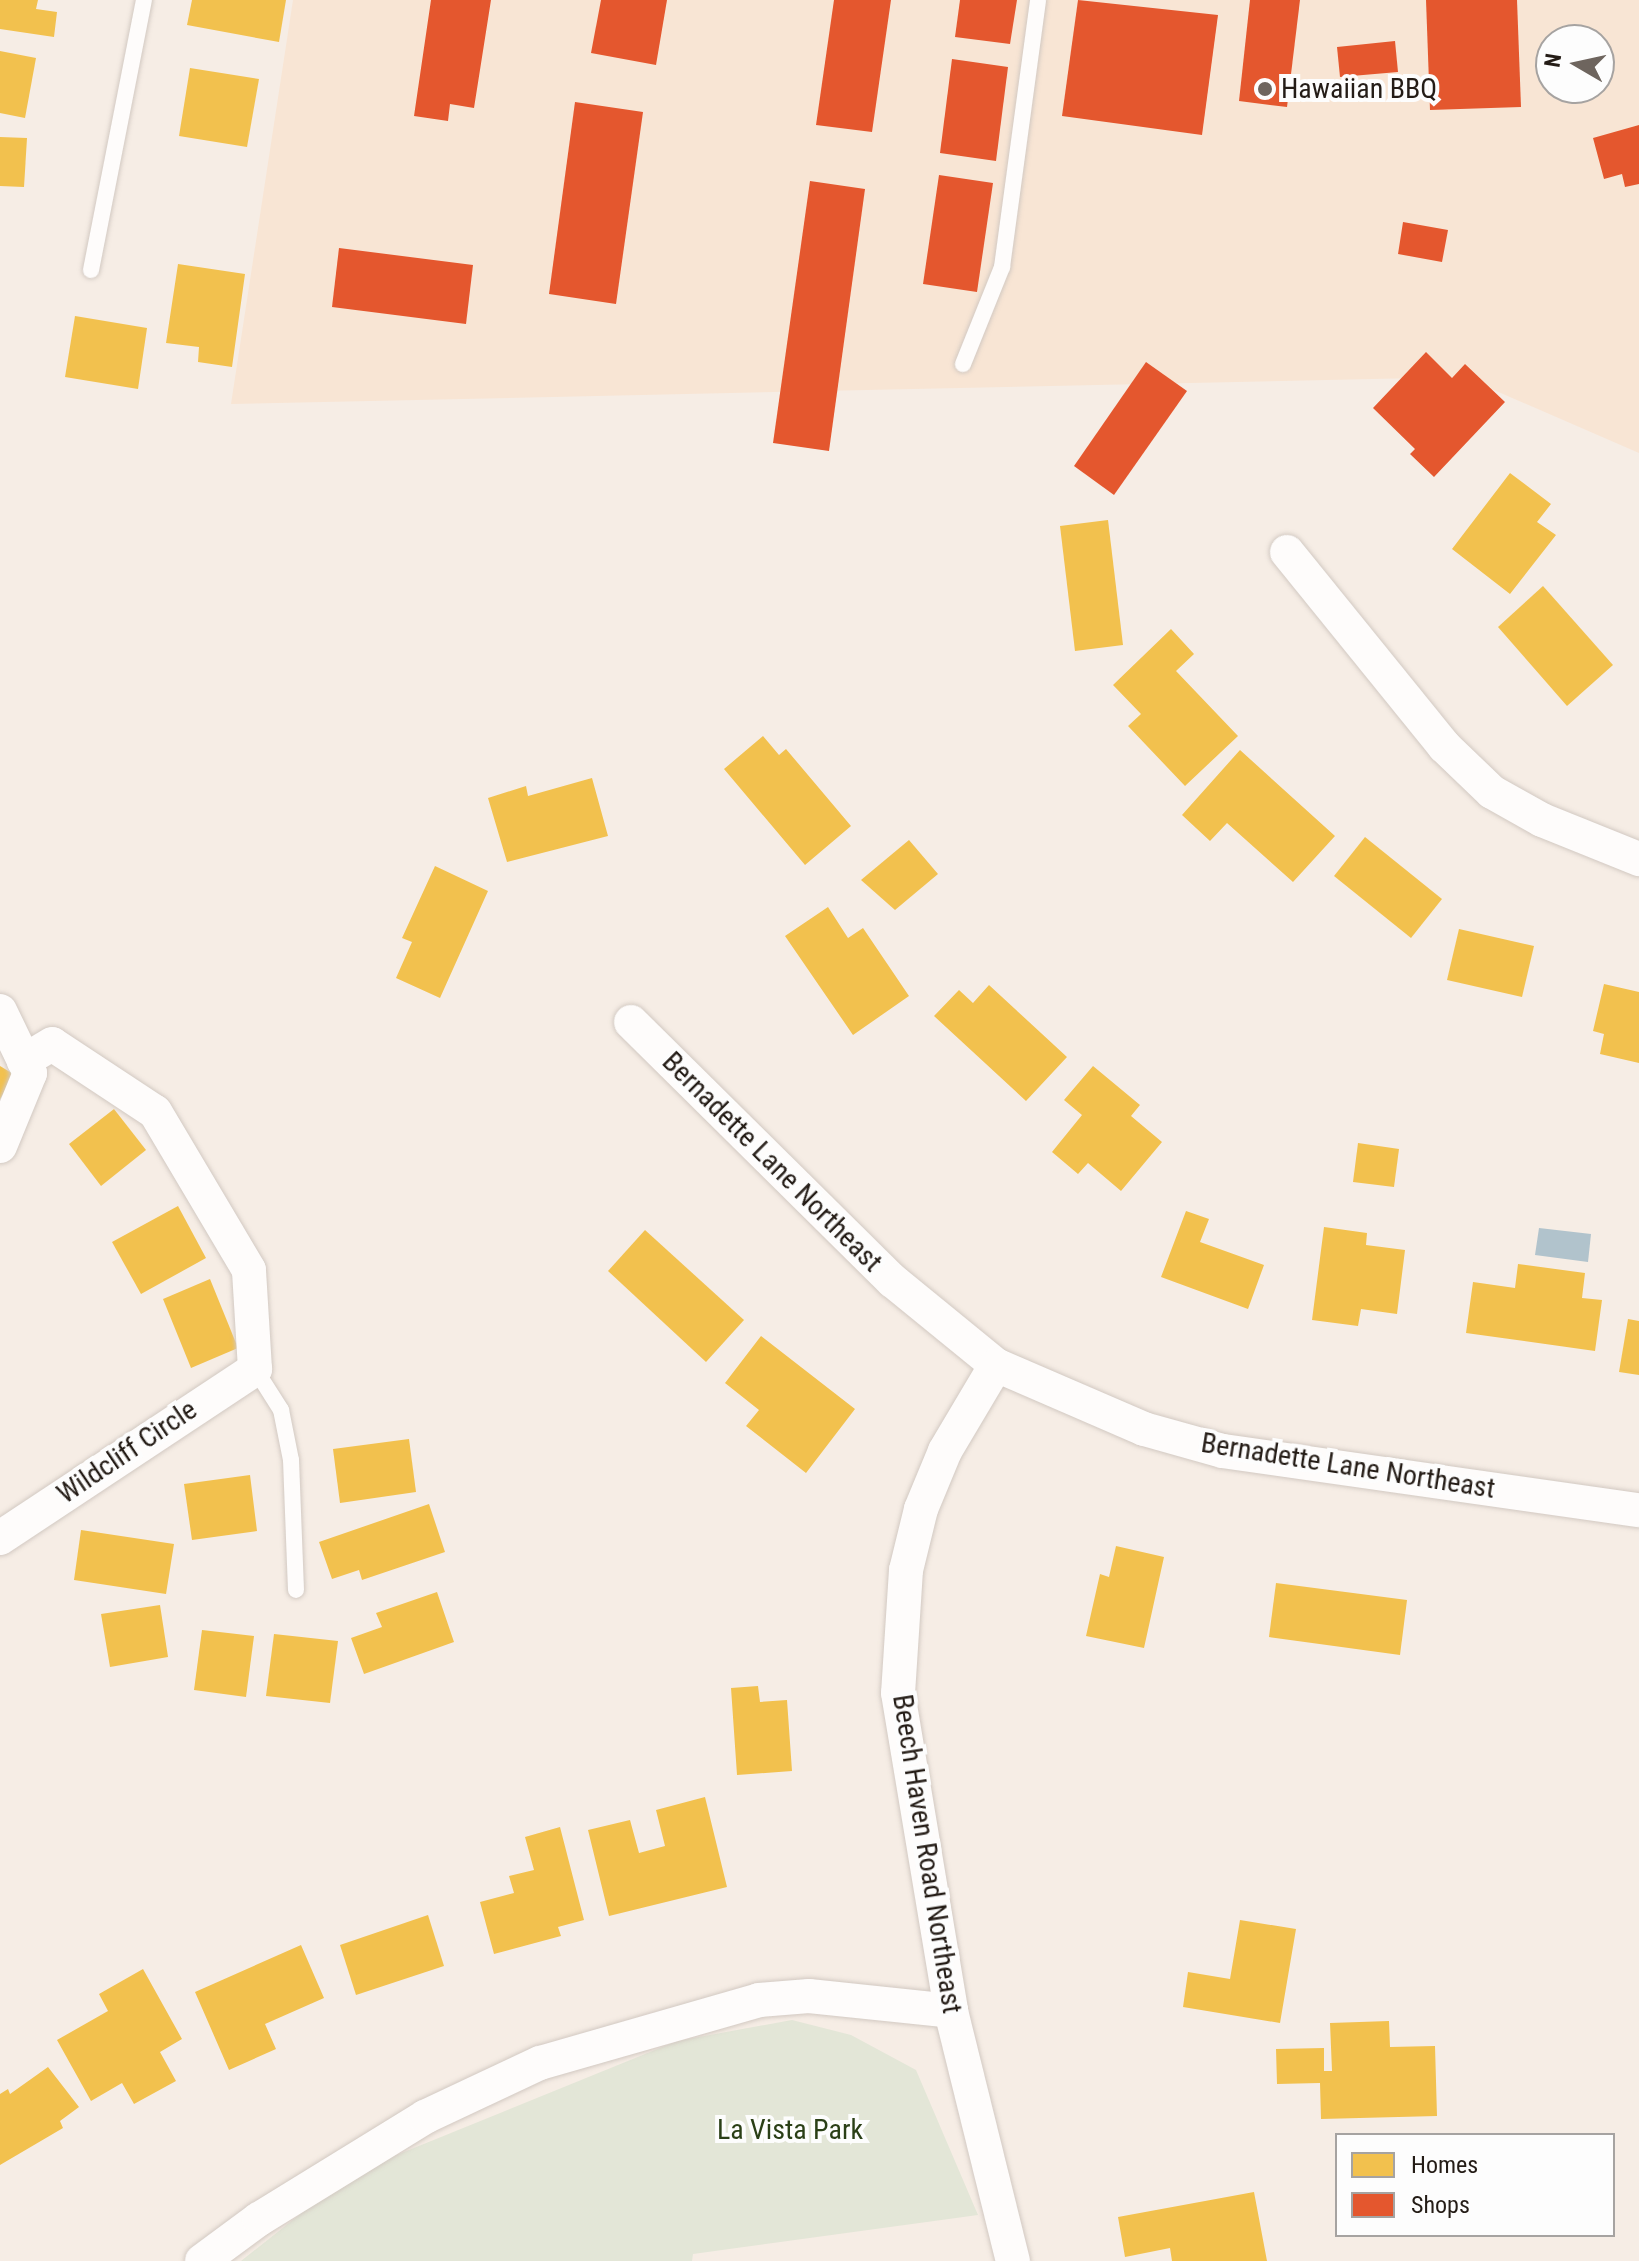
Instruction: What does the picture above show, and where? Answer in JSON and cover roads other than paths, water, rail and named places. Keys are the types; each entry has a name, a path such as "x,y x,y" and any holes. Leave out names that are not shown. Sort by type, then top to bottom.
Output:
{"street":[{"path":"1287,552 1444,746 1492,792 1542,820 1639,859"},
{"path":"0,1011 30,1073 0,1146"},
{"name":"Bernadette Lane Northeast","path":"631,1022 893,1281 996,1365 1144,1429 1223,1451 1639,1510"},
{"path":"24,1061 52,1044 155,1112 249,1270 255,1369"},
{"name":"Beech Haven Road Northeast","path":"996,1365 945,1451 921,1509 899,1628 898,1693 907,1768 951,2011 1013,2261"},
{"name":"Wildcliff Circle","path":"0,1538 255,1369"},
{"path":"202,2261 259,2219 425,2117 540,2063 759,2000 809,1996 951,2011"}],"lane":[{"path":"91,270 144,0"},
{"path":"963,364 1002,267 1038,0"},
{"path":"255,1369 281,1410 291,1460 296,1590"}],"place":[{"name":"Hawaiian BBQ","path":"1265,89"}],"park label":[{"name":"La Vista Park","path":"790,2130"}]}
